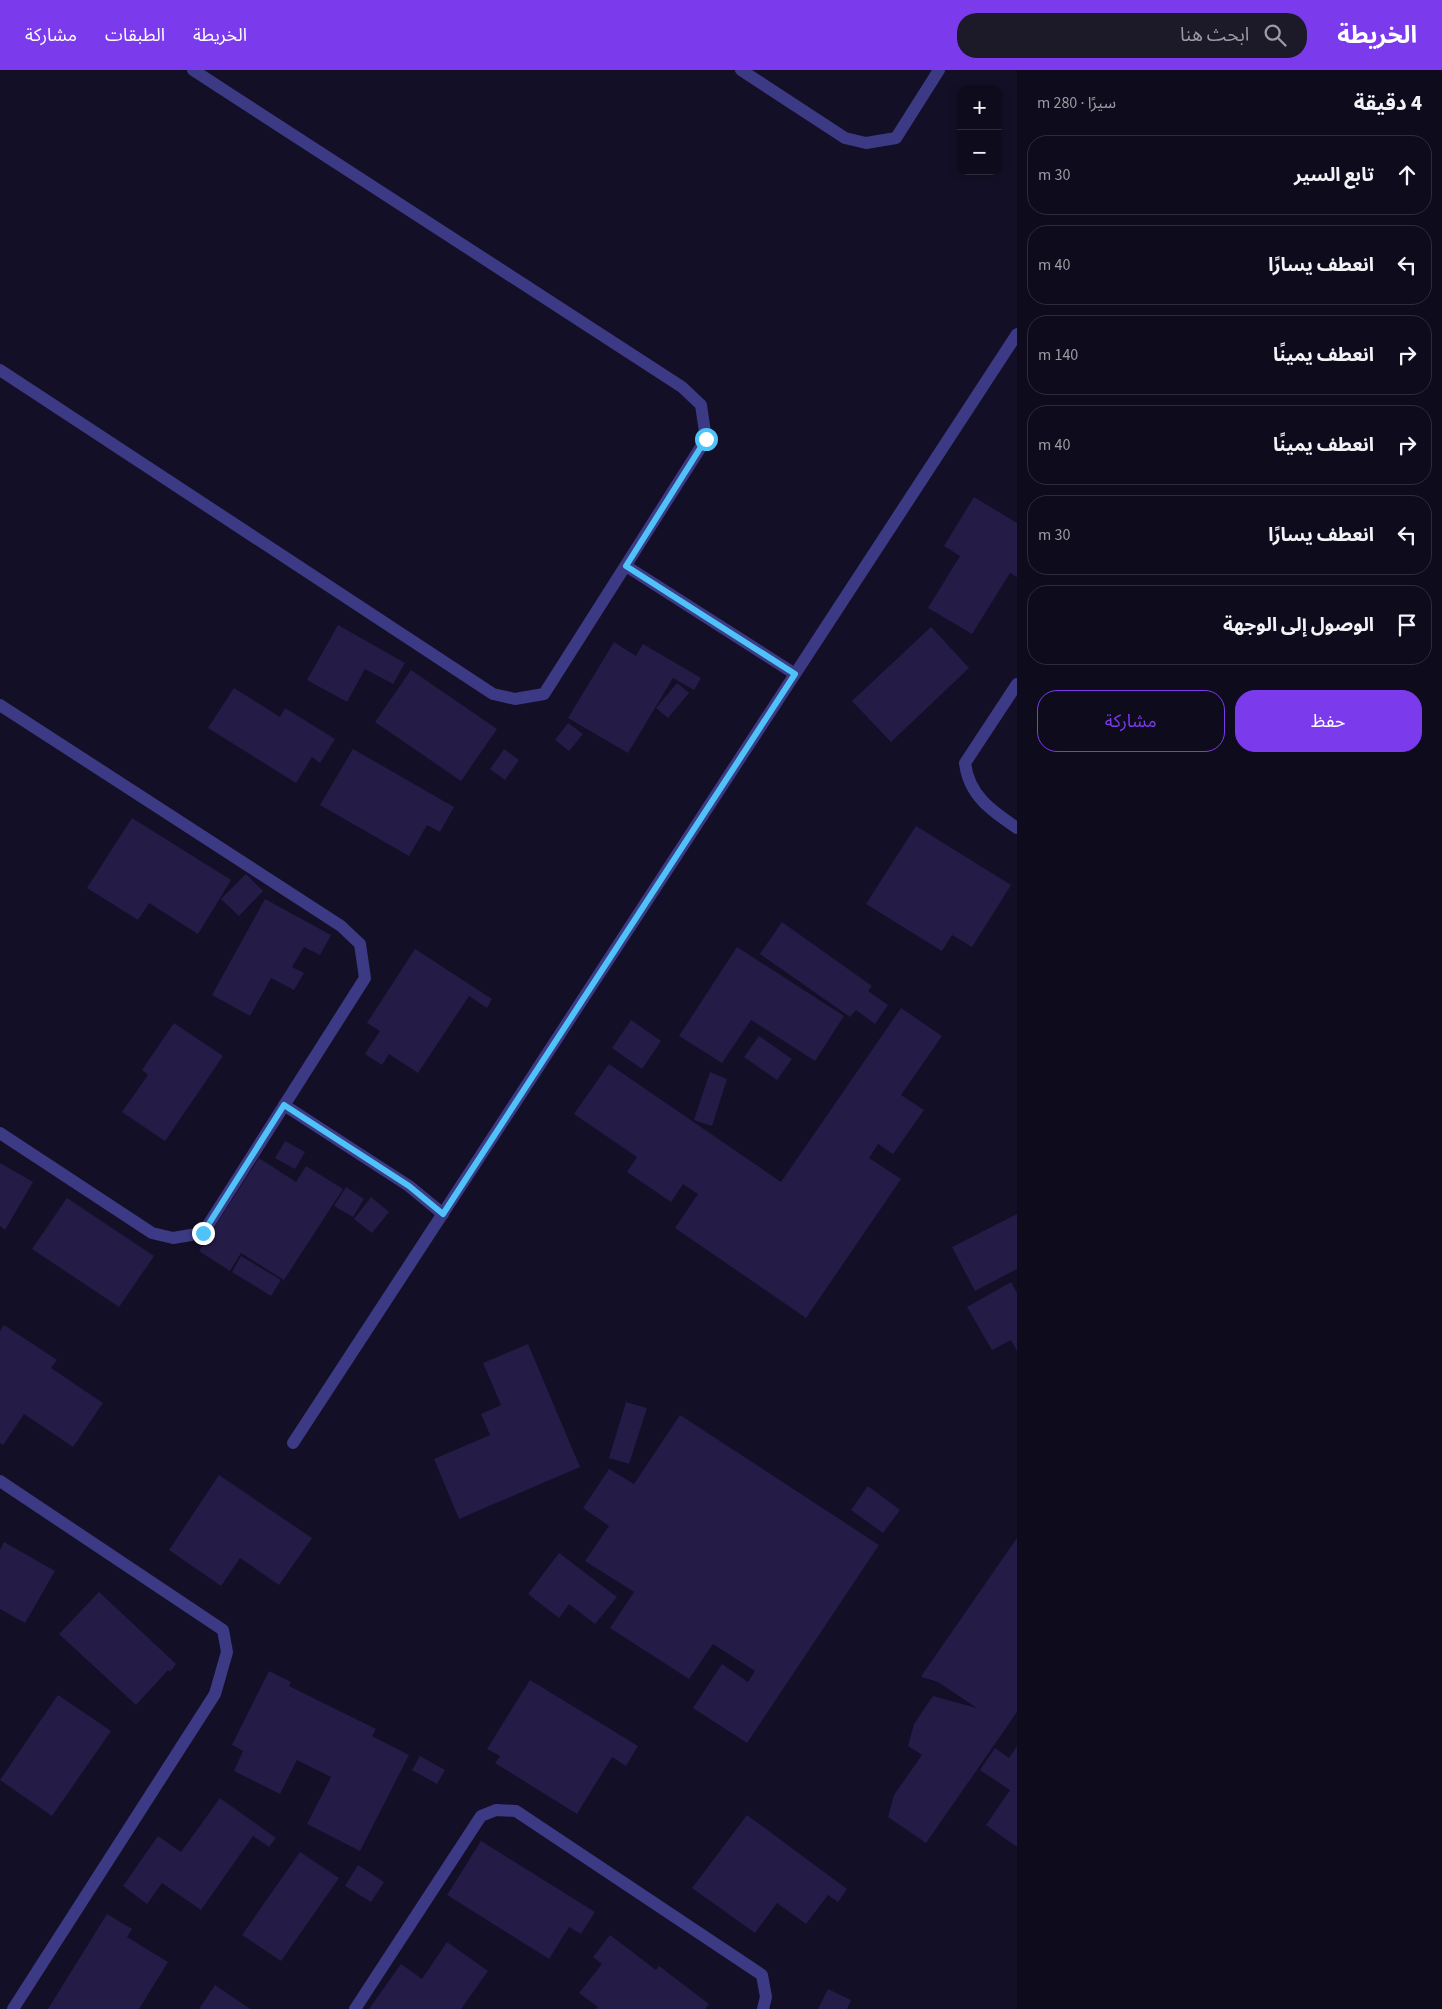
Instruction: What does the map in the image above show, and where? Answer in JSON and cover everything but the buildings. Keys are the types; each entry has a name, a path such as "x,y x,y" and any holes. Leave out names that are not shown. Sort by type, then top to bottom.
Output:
{"street":[{"path":"0,370 493,694 514,699 544,694 706,439 701,405 682,387 193,70"},
{"path":"741,70 845,138 866,143 896,138 939,70"},
{"path":"293,1443 1017,334"},
{"path":"626,566 795,674"},
{"path":"1017,684 965,763 966,774 987,808 1017,828"},
{"path":"0,705 341,926 360,944 365,978 203,1233 174,1238 152,1233 0,1133"},
{"path":"284,1105 409,1186 443,1214"},
{"path":"0,1481 223,1630 227,1652 215,1694 13,2009"},
{"path":"355,2009 481,1816 496,1810 516,1811 762,1976 766,1998 763,2009"}],"route":[{"path":"203,1233 284,1105 409,1186 443,1214 795,674 626,566 706,439"}]}
